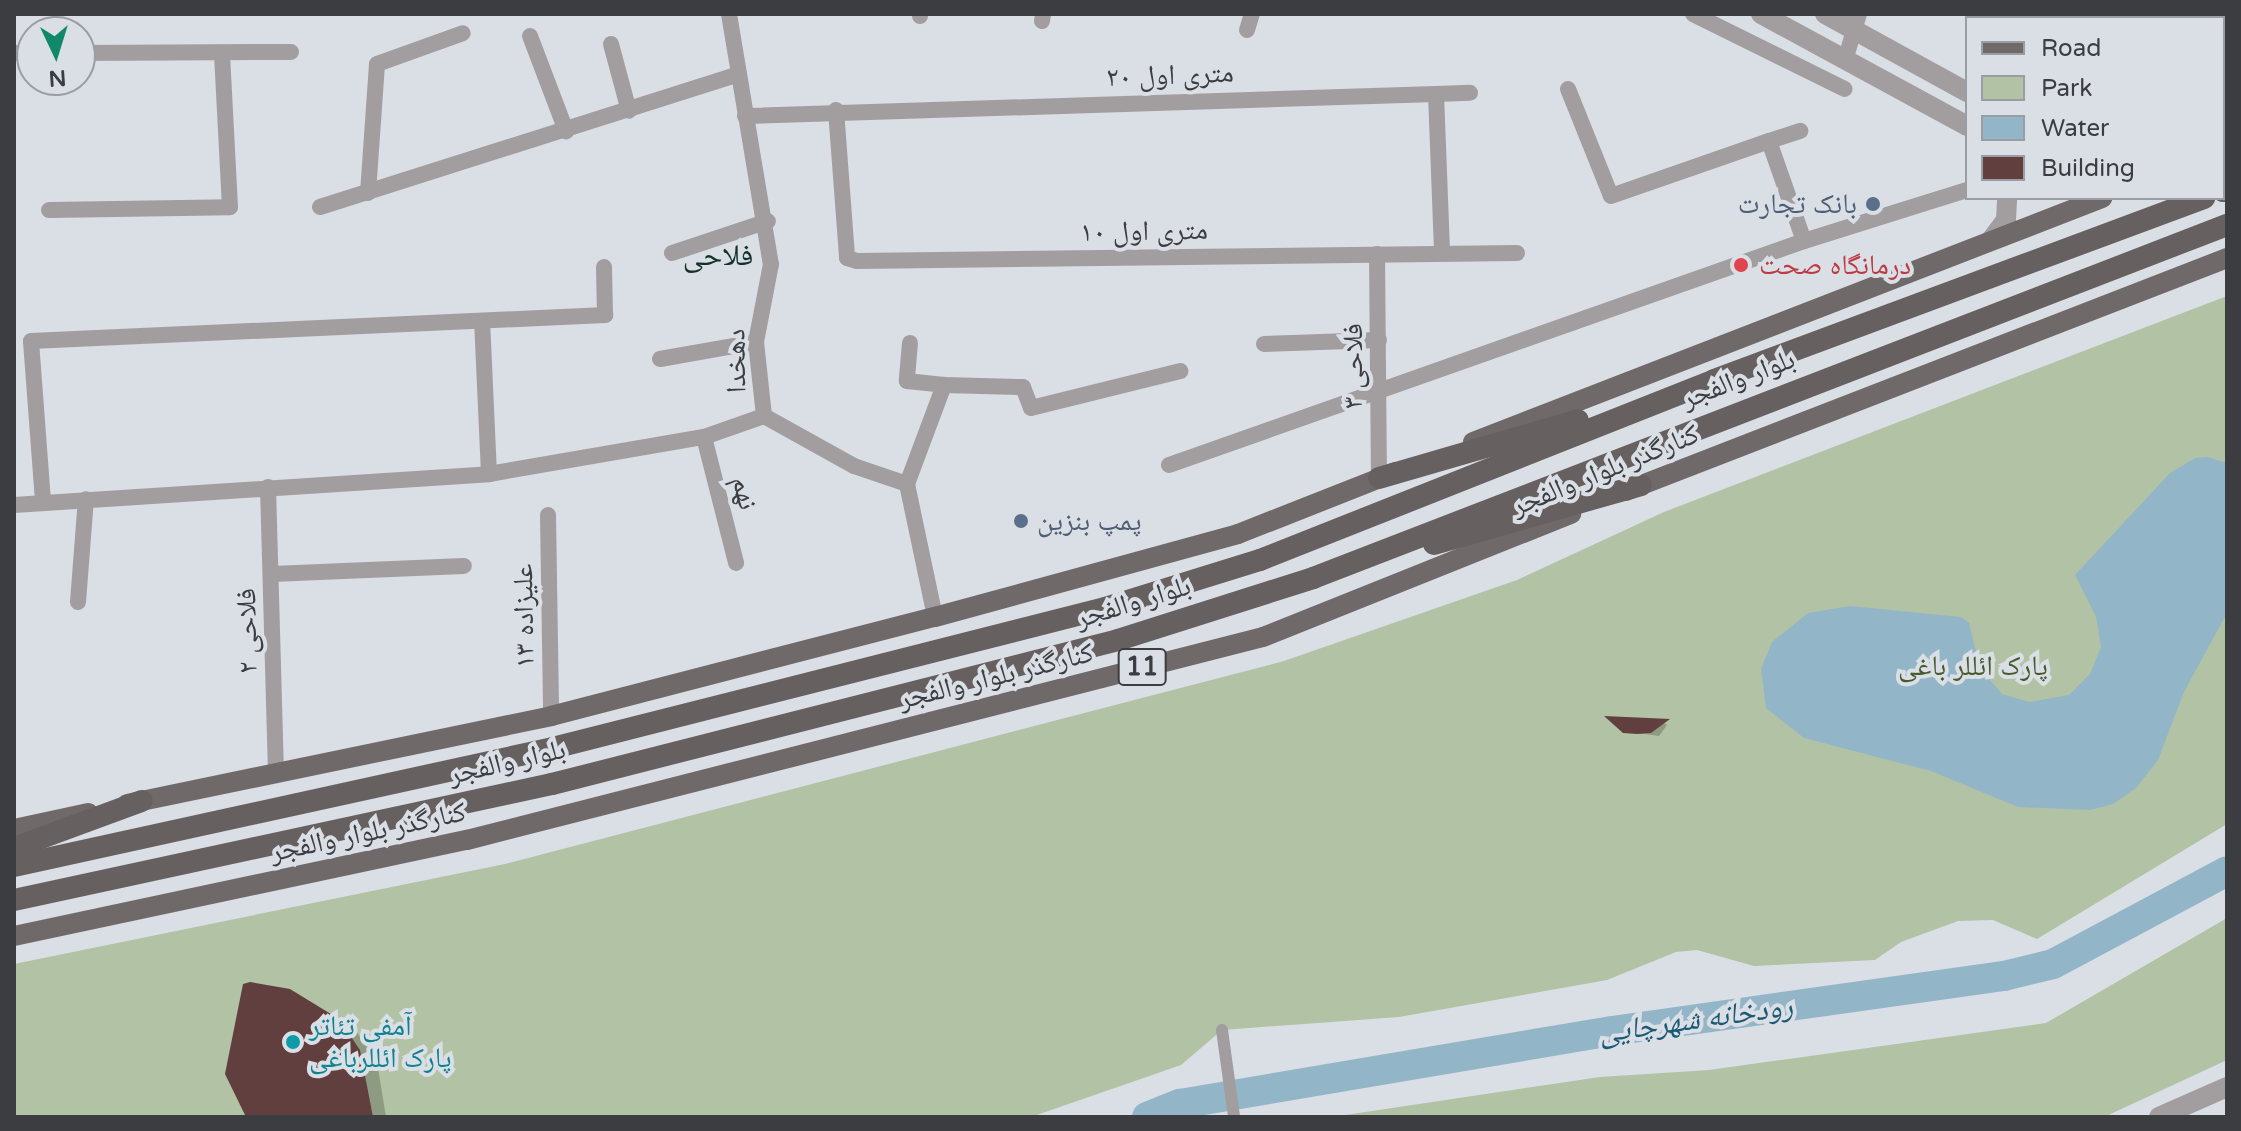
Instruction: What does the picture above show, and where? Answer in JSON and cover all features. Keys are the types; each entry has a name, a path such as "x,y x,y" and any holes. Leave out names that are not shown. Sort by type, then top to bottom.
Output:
{"highway":[{"name":"بلوار والفجر","path":"14,866 553,748 1105,608 1260,560 1714,380 2199,200"},
{"name":"بلوار والفجر","path":"17,900 552,784 1118,640 1313,578 2227,225"},
{"path":"1379,478 1714,380"},
{"path":"1313,578 1641,485"},
{"path":"14,848 142,801"}],"main road":[{"path":"14,829 551,716 935,617 1238,534 2097,200"},
{"name":"کنارگذر بلوار والفجر","path":"14,936 467,840 1263,637 1641,485 2227,258"}],"street":[{"name":"دهخدا","path":"729,14 736,75 768,221 771,264 756,342 764,416 854,466 907,484"},
{"path":"1693,14 1845,89"},
{"path":"1761,14 1846,57 1965,125"},
{"path":"1825,14 1858,22 1965,91"},
{"path":"1846,57 1858,22"},
{"path":"368,193 377,64 463,33"},
{"path":"530,36 566,131"},
{"path":"611,44 629,111"},
{"path":"96,53 291,52"},
{"path":"49,210 230,207 222,54"},
{"path":"320,207 736,75"},
{"path":"1568,89 1611,196 1800,131"},
{"name":"۲۰ متری اول","path":"745,116 836,110 1470,93"},
{"path":"1436,94 1442,253"},
{"name":"۱۰ متری اول","path":"836,110 847,258 1517,253"},
{"path":"1769,141 1804,241"},
{"path":"1169,465 1804,241 1965,191"},
{"path":"1991,240 2006,220 2010,200"},
{"path":"672,253 768,221"},
{"name":"فلاحی ۳","path":"1377,254 1379,478"},
{"path":"43,501 31,341 605,315 604,267"},
{"path":"482,322 489,474"},
{"path":"1264,344 1379,340"},
{"path":"660,359 756,342"},
{"path":"910,343 907,381 1023,387 1031,408 1181,371"},
{"path":"935,617 907,484 944,385"},
{"path":"14,505 489,474 704,437 764,416"},
{"name":"نهم","path":"704,437 736,563"},
{"name":"فلاحی ۲","path":"268,487 276,774"},
{"path":"78,602 86,499"},
{"name":"۱۳ علیزاده","path":"548,515 551,716"},
{"path":"272,574 464,566"},
{"path":"1222,1030 1234,1117"},
{"path":"2159,1117 2227,1087"}],"green space":[{"name":"پارک ائللر باغی","path":"2227,296 2227,824 2037,939 1993,920 1958,921 1901,942 1875,960 1754,966 1697,950 1676,952 1607,980 1399,1017 1222,1030 1181,1065 1031,1117 14,1117 14,964 505,864 1284,661 1517,580 1664,512"},
{"path":"2227,918 2227,1060 2104,1117 1332,1117 1600,1077 1709,1070 2046,1023"}],"water":[{"path":"2208,457 2227,463 2227,613 2184,692 2158,760 2136,788 2113,804 2090,810 2018,807 1931,771 1804,738 1766,708 1761,669 1772,642 1808,613 1850,606 1961,617 1969,623 1980,668 2002,694 2029,702 2069,695 2090,674 2101,647 2096,617 2075,575 2170,473 2195,458"}],"building":[{"path":"1604,716 1670,719 1651,733 1637,734 1623,733"},
{"name":"آمفی تئاتر پارک ائللرباغی","path":"250,982 290,989 339,1019 360,1050 373,1117 246,1117 225,1074 243,984"}],"waterway":[{"name":"رودخانه شهرچایی","path":"1147,1117 1180,1104 1612,1031 2004,976 2053,964 2227,871"}],"place":[{"name":"بانک تجارت","path":"1873,204"},
{"name":"درمانگاه صحت","path":"1741,265"},
{"name":"پمپ بنزین","path":"1021,521"},
{"name":"آمفی تئاتر پارک ائللرباغی","path":"293,1042"}],"district":[{"name":"فلاحی","path":"718,256"}]}
